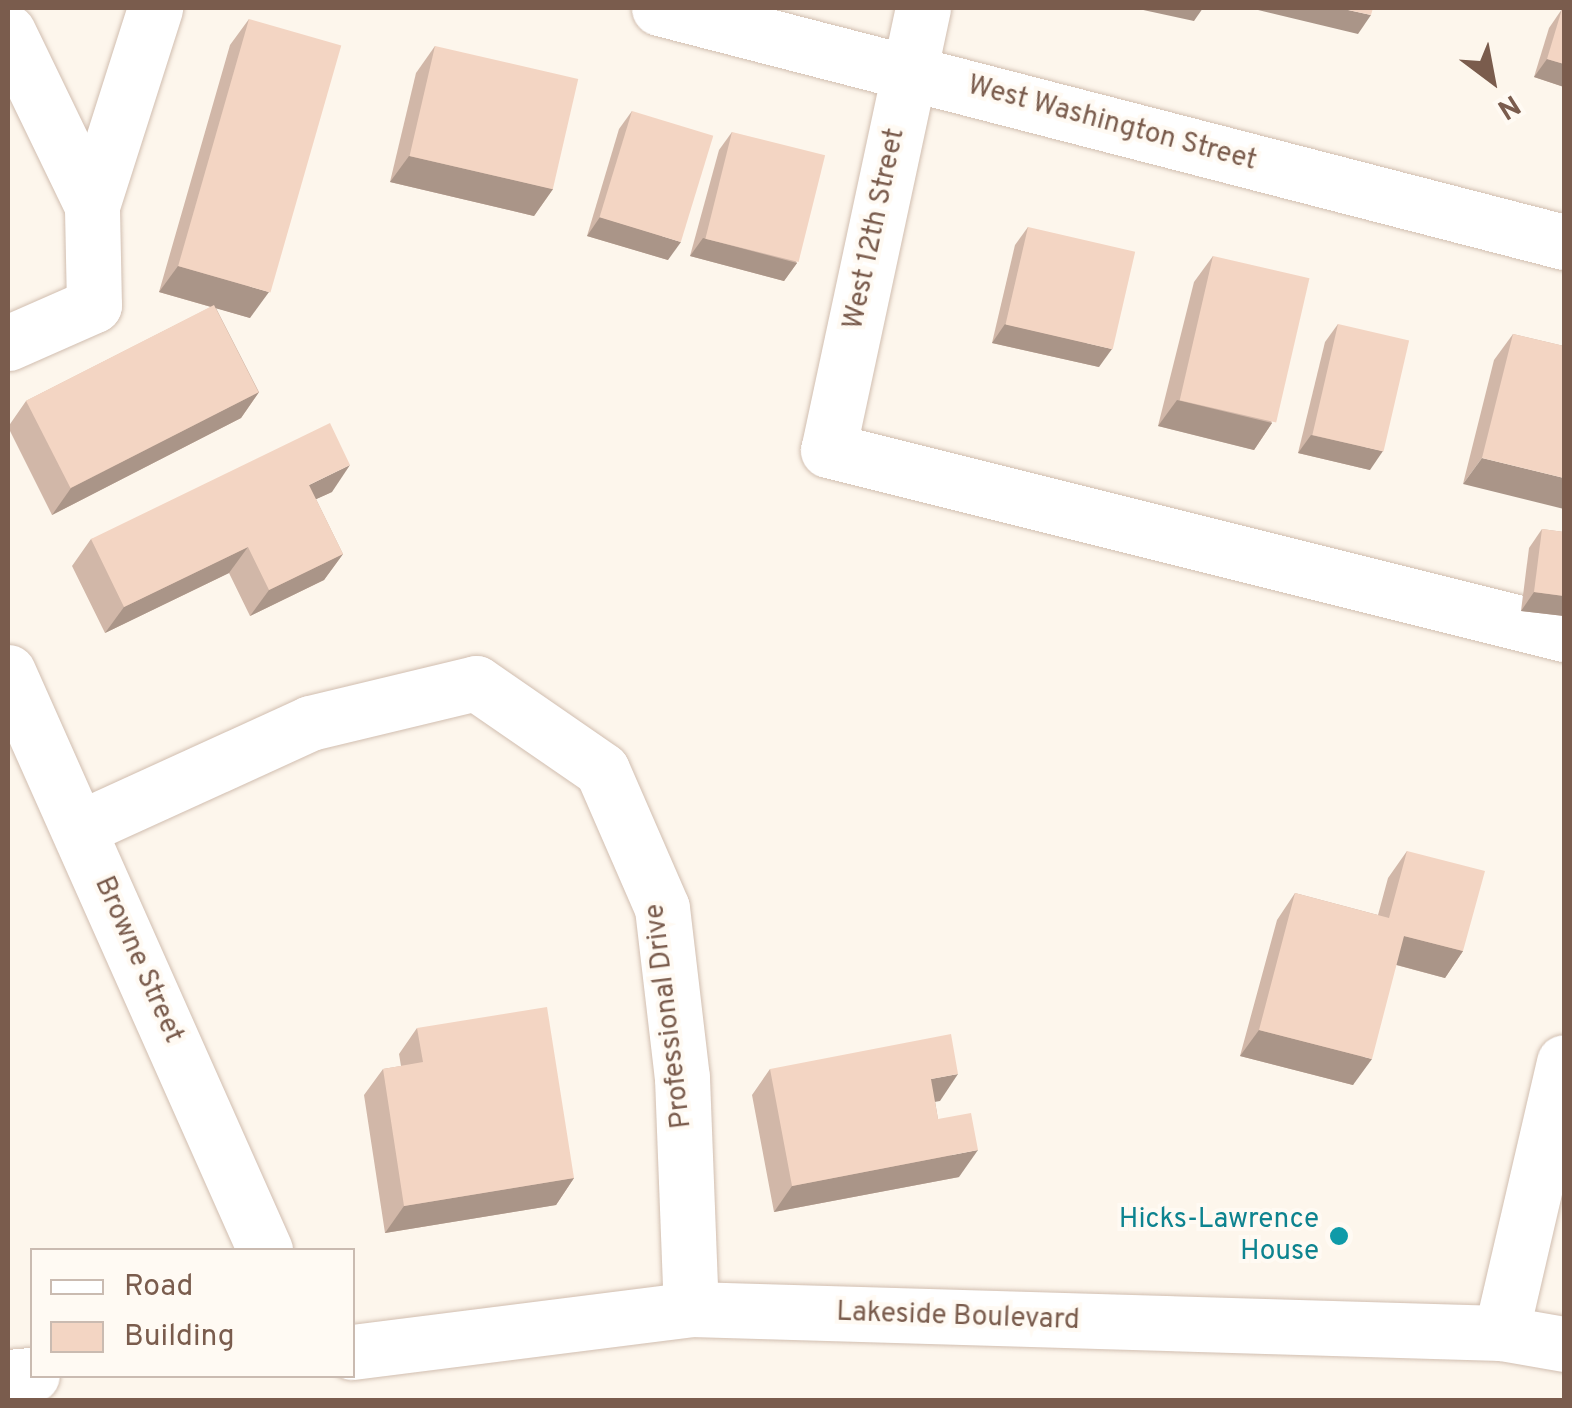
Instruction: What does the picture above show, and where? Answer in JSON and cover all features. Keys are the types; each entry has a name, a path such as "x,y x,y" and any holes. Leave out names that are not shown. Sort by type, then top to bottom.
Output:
{"street":[{"path":"8,343 94,305 92,206 154,8"},
{"name":"West Washington Street","path":"659,8 1564,242"},
{"name":"West 12th Street","path":"923,8 828,450 1564,634"},
{"path":"8,32 92,206"},
{"name":"Browne Street","path":"8,672 264,1248"},
{"name":"Professional Drive","path":"80,828 310,723 476,683 602,770 662,908 682,1078 691,1310"},
{"path":"1502,1333 1564,1062"},
{"name":"Lakeside Boulevard","path":"355,1352 691,1310 1502,1333 1564,1344"}],"building":[{"path":"1339,8 1373,8 1371,15"},
{"path":"1564,10 1564,64 1547,59"},
{"path":"249,19 341,45 270,293 178,266"},
{"path":"435,46 578,79 553,189 410,156"},
{"path":"632,111 713,136 681,242 600,217"},
{"path":"732,132 825,155 799,262 705,239"},
{"path":"1028,227 1135,252 1113,349 1006,324"},
{"path":"1213,256 1309,278 1276,422 1180,400"},
{"path":"214,305 258,392 70,488 26,401"},
{"path":"1338,324 1409,340 1383,451 1312,435"},
{"path":"1513,334 1564,346 1564,478 1482,458"},
{"path":"330,423 350,465 309,485 343,554 269,590 248,547 124,607 91,539"},
{"path":"1542,529 1564,532 1564,596 1534,592"},
{"path":"1407,851 1485,871 1463,951 1404,936 1372,1059 1259,1030 1295,893 1389,918"},
{"path":"547,1007 574,1178 404,1206 383,1069 423,1062 417,1028"},
{"path":"951,1034 958,1074 931,1079 938,1119 971,1113 978,1150 792,1186 770,1069"}],"place":[{"name":"Hicks-Lawrence House","path":"1339,1236"}]}
